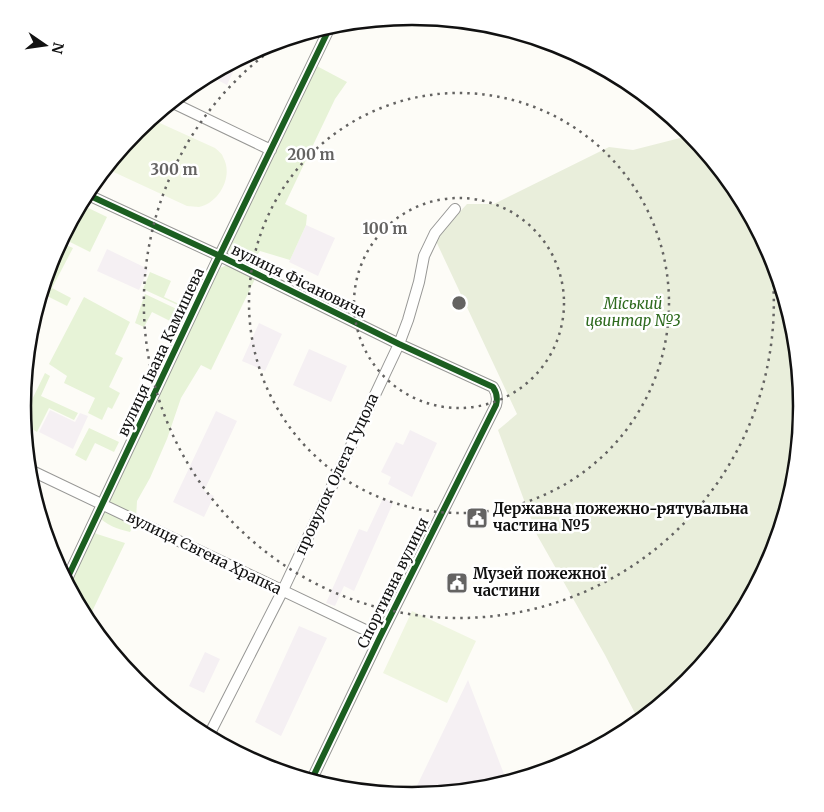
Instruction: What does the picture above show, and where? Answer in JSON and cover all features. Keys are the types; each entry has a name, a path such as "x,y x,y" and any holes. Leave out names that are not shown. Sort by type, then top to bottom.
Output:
{"street":[{"name":"вулиця Івана Камишева","path":"69,574 326,35"},
{"path":"178,105 271,150"},
{"name":"вулиця Фісановича","path":"93,197 493,387 497,396"},
{"name":"провулок Олега Гуцола","path":"212,730 283,590 399,344 419,282 424,256 434,233 455,209"},
{"name":"Спортивна вулиця","path":"314,774 380,637 496,406 497,396"},
{"name":"вулиця Євгена Храпка","path":"37,473 380,637"}],"shaded area":[{"path":"235,69 227,85 216,79"},
{"path":"306,225 335,238 318,276 289,262"},
{"path":"107,249 148,269 139,290 97,271"},
{"path":"259,323 282,334 265,371 242,361"},
{"path":"309,349 347,366 331,402 293,385"},
{"path":"50,410 75,422 80,413 88,416 73,449 39,432"},
{"path":"216,411 237,421 204,491 214,496 204,517 173,502"},
{"path":"410,430 437,443 412,497 388,484 391,477 381,472 396,442 403,445"},
{"path":"383,498 393,503 354,591 344,586 335,606 326,603 359,529 367,532"},
{"path":"299,626 327,638 281,736 255,722"},
{"path":"205,652 220,659 204,693 189,686"},
{"path":"468,680 505,776 462,784 416,787"}],"green space":[{"path":"313,64 347,82 335,99 285,204 307,215 306,225 290,260 260,251 249,266 222,252"},
{"path":"158,122 215,148 222,154 226,164 226,180 223,188 213,200 199,207 187,206 112,171"},
{"name":"Міський цвинтар №3","path":"681,137 729,194 754,237 780,307 790,356 793,406 790,456 786,480 773,528 754,575 729,618 698,657 663,692 636,714 605,655 537,535 498,430 517,414 435,239 467,204 494,204 609,147 633,150"},
{"path":"87,207 107,217 90,252 68,241"},
{"path":"66,245 73,248 52,288 71,298 67,306 47,296"},
{"path":"227,265 255,279 211,370 201,365 181,398 167,439 150,478 137,501 136,520 130,532 112,526 97,515 220,268"},
{"path":"150,272 171,281 164,297 179,304 181,302 186,305 184,308 143,289"},
{"path":"145,294 183,312 176,324 152,312 144,327 135,323"},
{"path":"84,297 130,322 115,354 123,358 109,387 120,393 112,409 108,407 102,420 88,413 95,398 64,383 67,376 49,364"},
{"path":"45,373 50,376 41,396 78,413 74,420 49,408 37,432 32,429 31,401"},
{"path":"89,428 119,442 114,452 95,443 86,461 75,455"},
{"path":"90,530 125,543 92,612 69,574"},
{"path":"412,611 476,641 447,703 383,673"}],"cycle path":[{"path":"69,574 326,35"},
{"path":"93,197 493,387 495,391 496,405 380,637 314,774"}],"place":[{"name":"Державна пожежно-рятувальна частина №5","path":"477,518"},
{"name":"Музей пожежної частини","path":"457,583"}]}
